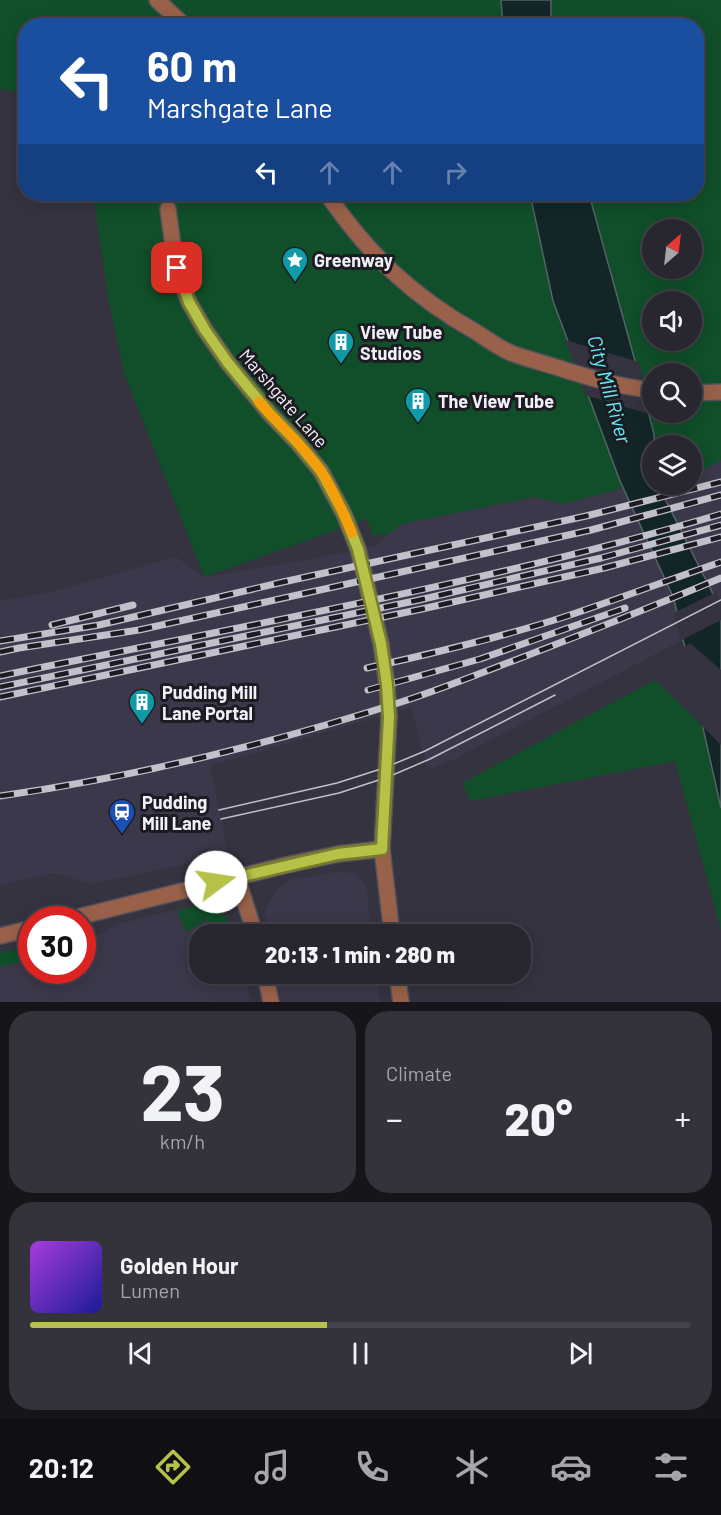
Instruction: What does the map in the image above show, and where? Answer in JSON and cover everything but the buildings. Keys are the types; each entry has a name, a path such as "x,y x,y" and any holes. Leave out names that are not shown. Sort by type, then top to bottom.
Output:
{"street":[{"path":"157,0 176,18"},
{"path":"332,201 387,268 407,286 451,318 509,352 592,379 642,389"},
{"name":"Marshgate Lane","path":"168,209 177,268 189,302 228,363 321,471 344,514 358,549 381,644 389,717 382,849 391,924"},
{"path":"702,393 721,392"},
{"path":"96,912 338,854 382,849"},
{"path":"237,877 252,924"},
{"path":"0,936 18,932"},
{"path":"267,984 271,1002"},
{"path":"398,984 401,1002"}],"shaded area":[{"path":"721,428 721,620 456,758 428,770 411,707 210,766 228,855 92,884 54,873 0,885 0,601 47,593 176,557 204,577 311,559 375,546 401,524 534,497 564,504 642,483 642,495 702,495 702,440"},
{"path":"335,872 356,873 366,885 370,924 267,924 265,911 278,888 291,880"},
{"path":"196,905 206,906 224,915 230,924 189,924 189,984 246,984 250,1002 0,1002 0,967 18,962 18,984 96,984 96,937 118,924"},
{"path":"278,984 377,984 380,1002 281,1002"}],"green space":[{"path":"0,0 721,0 721,460 702,470 702,435 642,435 642,483 564,504 534,497 401,524 391,533 373,536 367,519 204,577 124,373 108,297 94,201 704,201 704,18 18,18 18,92 0,89"},
{"path":"655,680 702,725 721,808 721,930 675,761 471,801 462,783"},
{"path":"196,905 210,907 221,913 229,924 210,924 208,919 200,924 189,924 189,930 186,932 177,911"},
{"path":"18,949 18,962 0,967 0,953"}],"water":[{"path":"501,0 551,0 551,18 502,18"},
{"name":"City Mill River","path":"532,201 591,201 642,388 642,423 651,423 654,434 642,435 642,495 663,495 721,610 721,808 674,599 620,481 553,301"}],"pier":[{"path":"565,340 639,362 642,374 642,412 585,395"},
{"path":"716,592 721,603 721,620 680,641 674,613"},
{"path":"690,643 721,670 721,745 698,722 682,648"}],"tunnel":[{"path":"168,201 168,209"}],"tram line":[{"path":"219,810 337,783 384,768 425,751 721,600"},
{"path":"221,819 339,793 388,777 430,759 555,695"}],"railway":[{"path":"0,641 99,625 586,516 721,482"},
{"path":"0,652 139,630 591,530 721,495"},
{"path":"0,676 453,583 543,562 721,514"},
{"path":"0,687 419,600 601,558 721,525"},
{"path":"0,697 422,609 604,568 721,537"},
{"path":"367,668 545,623 721,562"},
{"path":"0,796 101,779 201,758 349,718 458,682 721,578"},
{"path":"52,625 133,605"},
{"path":"368,690 480,659 625,608"}],"slow traffic":[{"path":"259,402 321,471 352,533"}],"place":[{"name":"Greenway","path":"295,283"},
{"name":"View Tube Studios","path":"341,365"},
{"name":"The View Tube","path":"418,424"},
{"name":"Pudding Mill Lane Portal","path":"142,725"},
{"name":"Pudding Mill Lane","path":"122,835"}],"route":[{"path":"177,268 189,302 205,330 228,363 321,471 344,514 358,549 381,644 387,685 389,717 382,849 338,854 216,882"}]}
